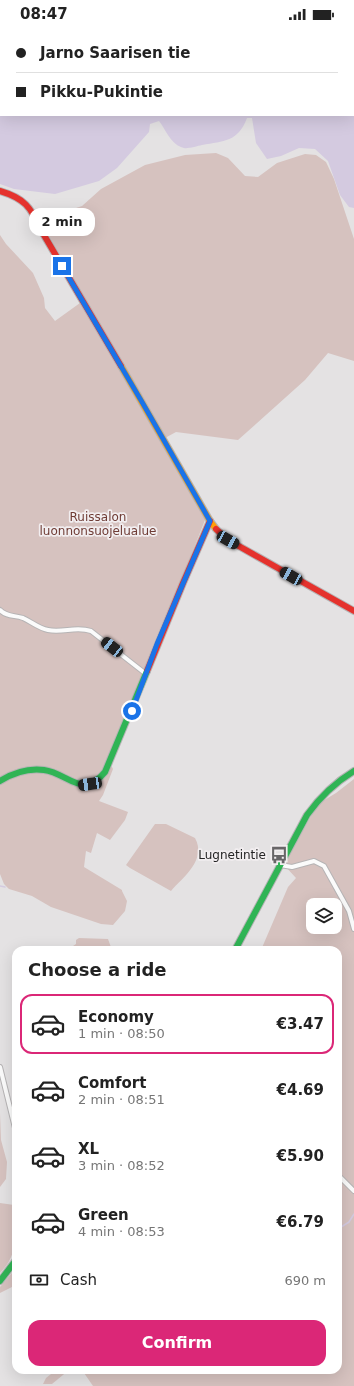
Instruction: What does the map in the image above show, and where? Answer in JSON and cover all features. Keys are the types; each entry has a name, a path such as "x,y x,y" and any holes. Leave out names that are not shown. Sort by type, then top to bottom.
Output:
{"street":[{"path":"0,191 18,197 27,204 210,521 219,532 228,540 354,611"},
{"path":"0,781 16,773 40,769 52,771 63,778 81,785 90,784 101,779 129,719 166,624 210,521"},
{"path":"0,610 7,615 22,618 37,627 44,629 58,631 81,628 91,630 146,674"},
{"path":"237,946 301,824 314,803 330,787 354,771"},
{"path":"280,865 292,867 314,862 324,866 349,911 354,929"},
{"path":"0,1067 12,1116"},
{"path":"342,1179 354,1191"},
{"path":"0,1281 12,1265"}],"green space":[{"path":"216,153 228,158 245,176 258,177 277,163 305,154 316,155 326,162 334,179 354,239 354,361 328,353 305,380 238,440 176,432 165,438 40,220 82,206 101,189 145,165 185,155"},
{"name":"Ruissalon luonnonsuojelualue","path":"0,235 6,244 33,273 44,298 45,308 55,321 80,303 204,512 205,520 108,765 113,769 103,795 99,801 128,812 125,820 110,840 97,833 91,853 86,851 84,867 122,890 127,901 125,911 113,925 101,924 51,907 32,896 9,889 4,884 0,874"},
{"path":"354,779 354,1386 93,1386 85,1374 342,1374 342,946 263,946 288,887 296,878 284,865 316,807"},
{"path":"155,824 166,824 195,838 198,846 198,854 192,868 171,891 126,865"},
{"path":"79,938 108,939 111,946 73,946 76,944 76,940"},
{"path":"0,1113 1,1140 7,1162 6,1179 0,1187"},
{"path":"0,1203 12,1205 12,1254 0,1273"},
{"path":"12,1273 12,1287 0,1293 0,1287"},
{"path":"51,1374 64,1374 52,1384 43,1384 46,1378"}],"shaded area":[{"path":"0,116 354,116 354,208 349,207 340,195 328,161 315,149 299,148 281,156 267,159 256,143 252,118 247,118 239,132 229,139 188,148 179,146 172,141 159,121 150,124 149,132 117,168 99,181 55,194 14,189 0,184"}],"waterway":[{"path":"0,886 5,887"},
{"path":"342,1226 349,1222 354,1214"}],"traffic: fast":[{"path":"0,781 21,772 33,770 53,772 75,783 89,784 97,780 105,772 147,671"},
{"path":"237,946 307,815 328,791 340,780 354,771"},
{"path":"0,1281 12,1265"}],"traffic: slow":[{"path":"121,366 216,529"}],"traffic: jam":[{"path":"0,191 21,200 30,209 121,366"},
{"path":"147,671 210,521"},
{"path":"216,529 228,540 354,611"}],"place":[{"name":"Lugnetintie","path":"279,855"}],"route":[{"path":"62,266 210,521 157,644 132,711"}]}
